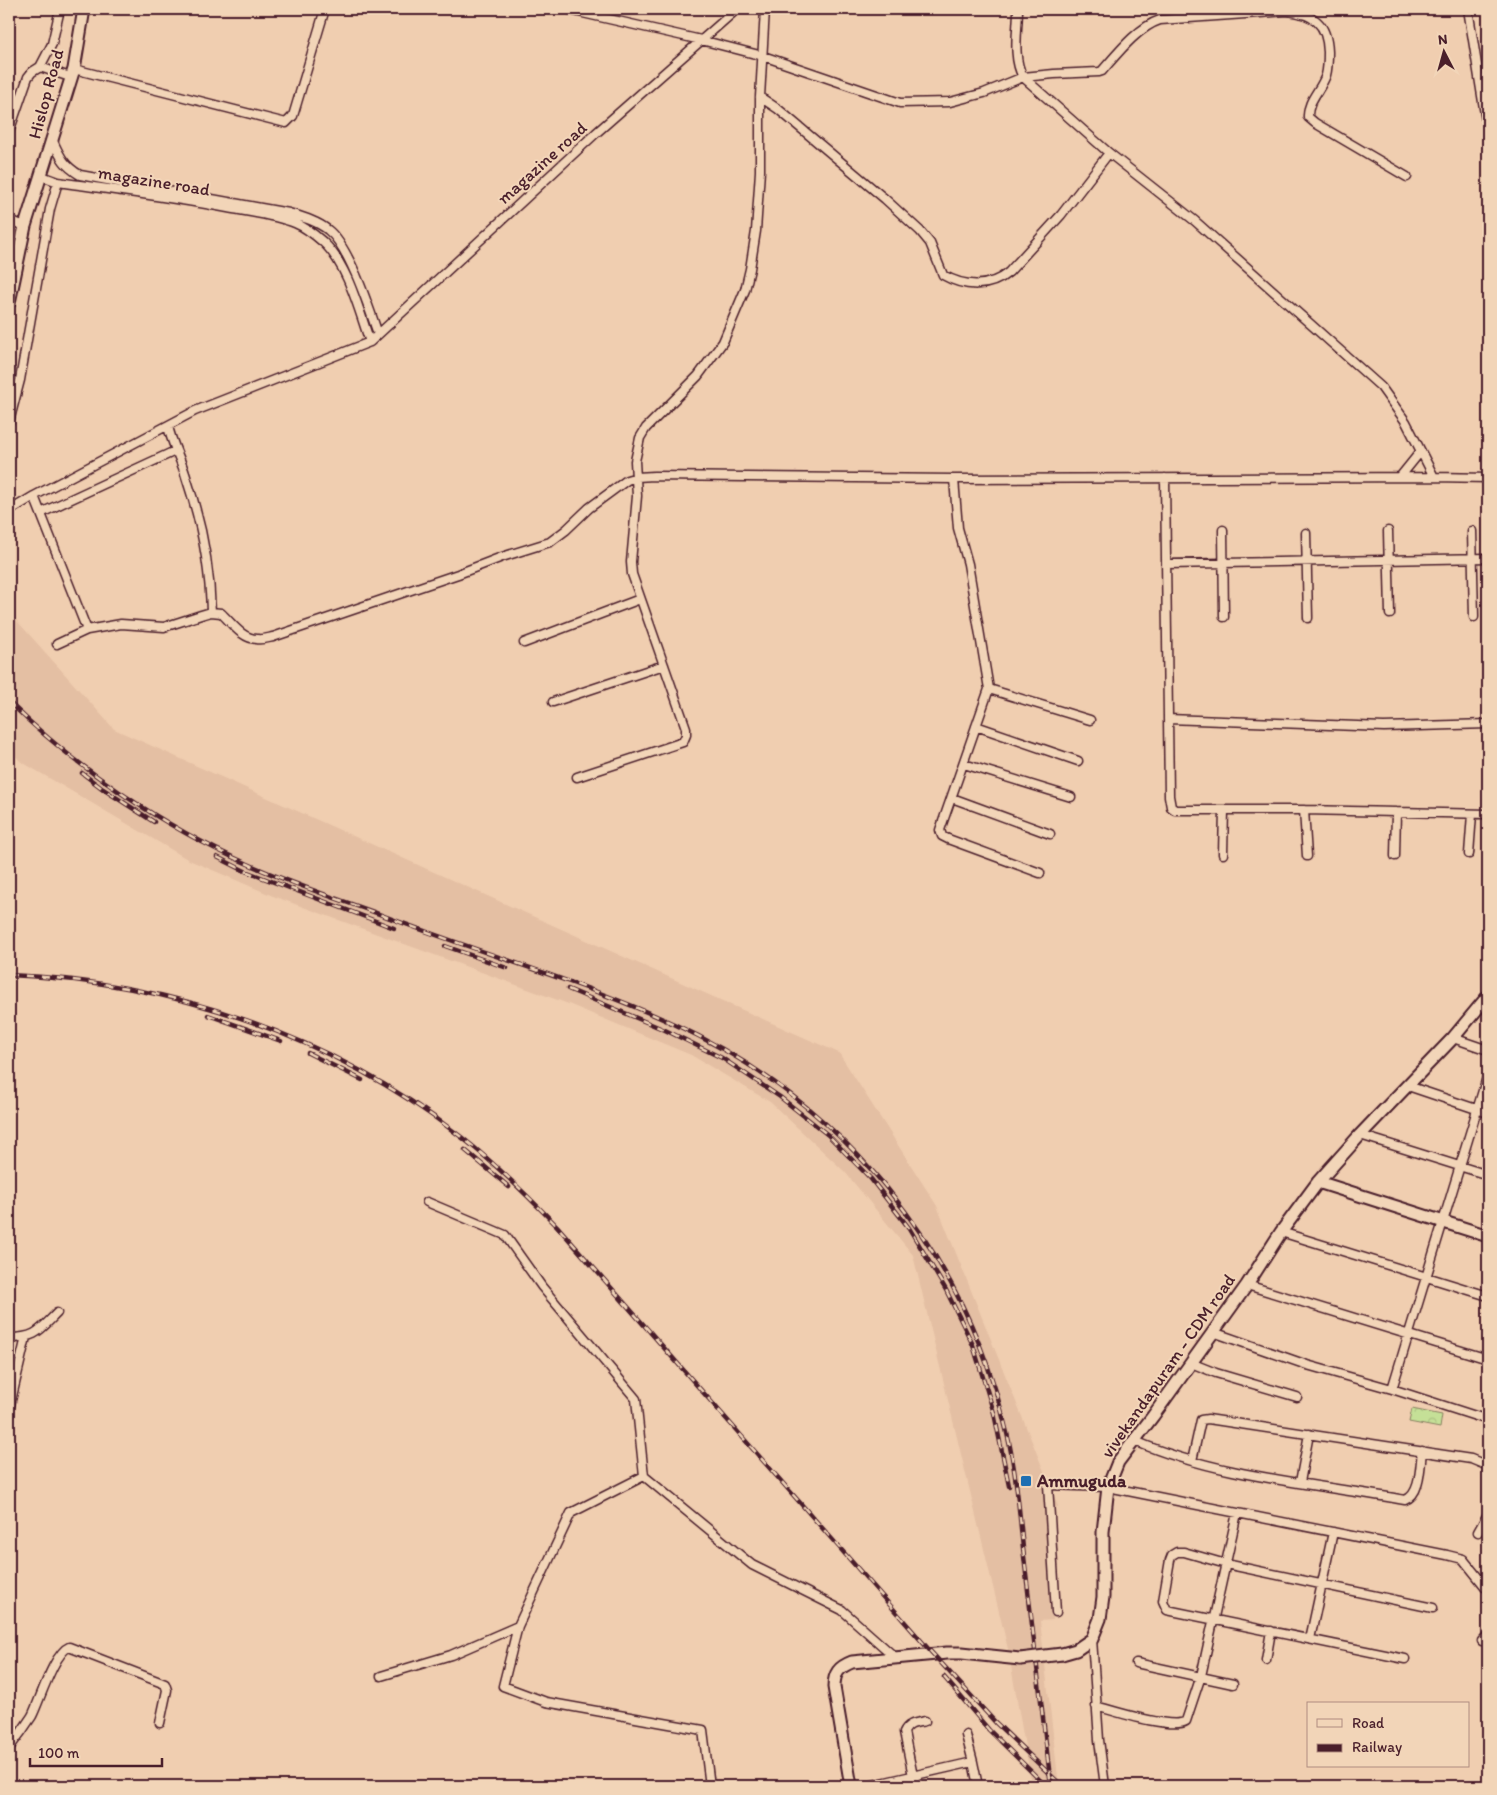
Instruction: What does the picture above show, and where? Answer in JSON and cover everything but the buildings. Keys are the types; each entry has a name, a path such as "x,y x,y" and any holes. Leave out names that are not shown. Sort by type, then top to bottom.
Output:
{"street":[{"path":"9,132 28,77 40,67 52,44 60,9"},
{"name":"Hislop Road","path":"9,303 25,226 42,176 72,73 84,9"},
{"path":"40,67 286,123 293,116 324,9"},
{"path":"565,9 763,56 900,103 950,102 984,93 1023,77 1099,72 1125,46 1151,24 1160,20 1287,11 1302,13 1316,19 1323,28 1328,42 1326,74 1310,104 1308,117 1315,123 1407,177"},
{"name":"magazine road","path":"9,511 195,411 370,342 596,133 737,9"},
{"path":"577,777 683,742 686,735 686,728 632,574 631,562 637,477 636,461 640,438 653,420 698,376 723,342 745,290 756,231 760,171 760,97 765,9"},
{"path":"1018,9 1017,58 1023,77 1110,153 1195,221 1381,388 1397,409 1434,477"},
{"path":"1470,9 1485,89 1488,133"},
{"path":"760,97 905,217 930,243 943,275 966,285 981,285 1004,277 1061,215 1110,153"},
{"path":"52,139 59,155 69,168 80,175 182,197"},
{"name":"magazine road","path":"42,176 58,182 182,197 232,206 294,223 324,243 338,261 370,342"},
{"path":"9,422 20,380 50,209 58,182"},
{"path":"232,206 289,212 328,230 334,236 362,289 378,334"},
{"path":"9,220 25,226"},
{"path":"168,426 175,451 187,478 200,524 211,592 211,612"},
{"path":"1400,477 1421,450"},
{"path":"41,513 175,451"},
{"path":"57,644 87,630 121,624 164,627 211,612 221,613 241,633 249,637 257,639 273,637 550,542 589,508 627,480 637,477 954,479 1488,477"},
{"path":"1165,478 1169,796 1171,807 1175,810 1304,810 1488,814"},
{"path":"954,479 958,528 968,564 989,689 940,830 942,836 1040,872"},
{"path":"34,496 87,630"},
{"path":"1223,530 1224,617"},
{"path":"1472,531 1474,617"},
{"path":"1388,532 1390,614"},
{"path":"1306,533 1308,618"},
{"path":"1167,564 1488,558"},
{"path":"524,642 640,599"},
{"path":"553,702 664,664"},
{"path":"989,689 1090,720"},
{"path":"1168,720 1384,727 1488,724"},
{"path":"976,726 1078,761"},
{"path":"964,764 1071,797"},
{"path":"952,798 1050,834"},
{"path":"1223,854 1224,810"},
{"path":"1304,810 1307,856"},
{"path":"1395,856 1396,812"},
{"path":"1469,854 1472,814"},
{"name":"vivekandapuram - CDM road","path":"1092,1639 1100,1619 1103,1597 1103,1532 1108,1487 1118,1462 1247,1285 1281,1232 1318,1182 1360,1135 1453,1038 1488,996"},
{"path":"1453,1038 1488,1050"},
{"path":"1392,1389 1488,1074"},
{"path":"1408,1086 1488,1113"},
{"path":"1360,1135 1488,1175"},
{"path":"1318,1182 1488,1236"},
{"path":"426,1202 505,1235 542,1287 636,1399 644,1476 752,1565 842,1610 896,1658"},
{"path":"1281,1232 1488,1296"},
{"path":"1247,1285 1488,1359"},
{"path":"9,1338 26,1337 39,1332 57,1313"},
{"path":"1213,1332 1307,1365 1392,1389 1488,1420"},
{"path":"9,1409 26,1337"},
{"path":"1191,1363 1216,1373 1297,1397"},
{"path":"1192,1461 1202,1420 1208,1419 1471,1459 1488,1466"},
{"path":"1300,1482 1309,1434"},
{"path":"1135,1441 1160,1452 1212,1466 1406,1500 1416,1491 1422,1451"},
{"path":"644,1476 571,1513 518,1626 503,1686 546,1702 703,1730 710,1786"},
{"path":"1056,1612 1048,1485 1108,1487 1463,1559 1488,1590"},
{"path":"1096,1706 1130,1716 1175,1725 1186,1721 1200,1676 1238,1513"},
{"path":"1478,1532 1488,1514"},
{"path":"1310,1639 1333,1532"},
{"path":"1405,1659 1167,1610 1163,1601 1172,1555 1177,1552 1184,1552 1226,1564 1432,1608"},
{"path":"381,1676 451,1655 518,1626"},
{"path":"1266,1660 1271,1631"},
{"path":"851,1786 834,1687 834,1676 844,1665 852,1662 932,1653 962,1653 1020,1659 1062,1654 1076,1650 1092,1639"},
{"path":"1092,1639 1098,1740 1105,1786"},
{"path":"9,1748 33,1714 50,1673 62,1651 69,1647 165,1684 167,1690 160,1722"},
{"path":"1136,1663 1233,1684"},
{"path":"917,1786 904,1732 910,1724 925,1721"},
{"path":"966,1735 978,1786"},
{"path":"872,1786 973,1762"}],"shaded area":[{"path":"9,612 114,729 839,1053 937,1206 1058,1506 1047,1517 1053,1620 1040,1621 1059,1786 1032,1786 1008,1649 913,1255 845,1172 770,1102 691,1055 566,1003 273,896 189,860 20,761 9,748"}],"green space":[{"path":"1412,1409 1442,1415 1440,1428 1409,1422"},
{"path":"192,1781 224,1782 224,1786 191,1786"}],"railway":[{"path":"9,702 34,726 91,772 152,813 216,849 296,884 564,980 674,1024 735,1057 791,1095 843,1140 888,1190 928,1244 961,1303 988,1366 1007,1433 1015,1476 1051,1786"},
{"path":"82,773 154,822"},
{"path":"217,857 245,871 394,928"},
{"path":"445,946 507,968"},
{"path":"9,975 70,980 130,989 189,1002 247,1020 303,1043 358,1070 410,1101 460,1136 510,1179 557,1226 932,1653 996,1723 1062,1786"},
{"path":"568,989 665,1030 722,1058 780,1097 828,1135 871,1179 909,1228 946,1290 973,1345 994,1413 1009,1486"},
{"path":"208,1015 281,1041"},
{"path":"308,1053 362,1080"},
{"path":"465,1150 509,1187"},
{"path":"944,1677 989,1730 1046,1786"}],"place":[{"name":"Ammuguda","path":"1026,1481"}]}
